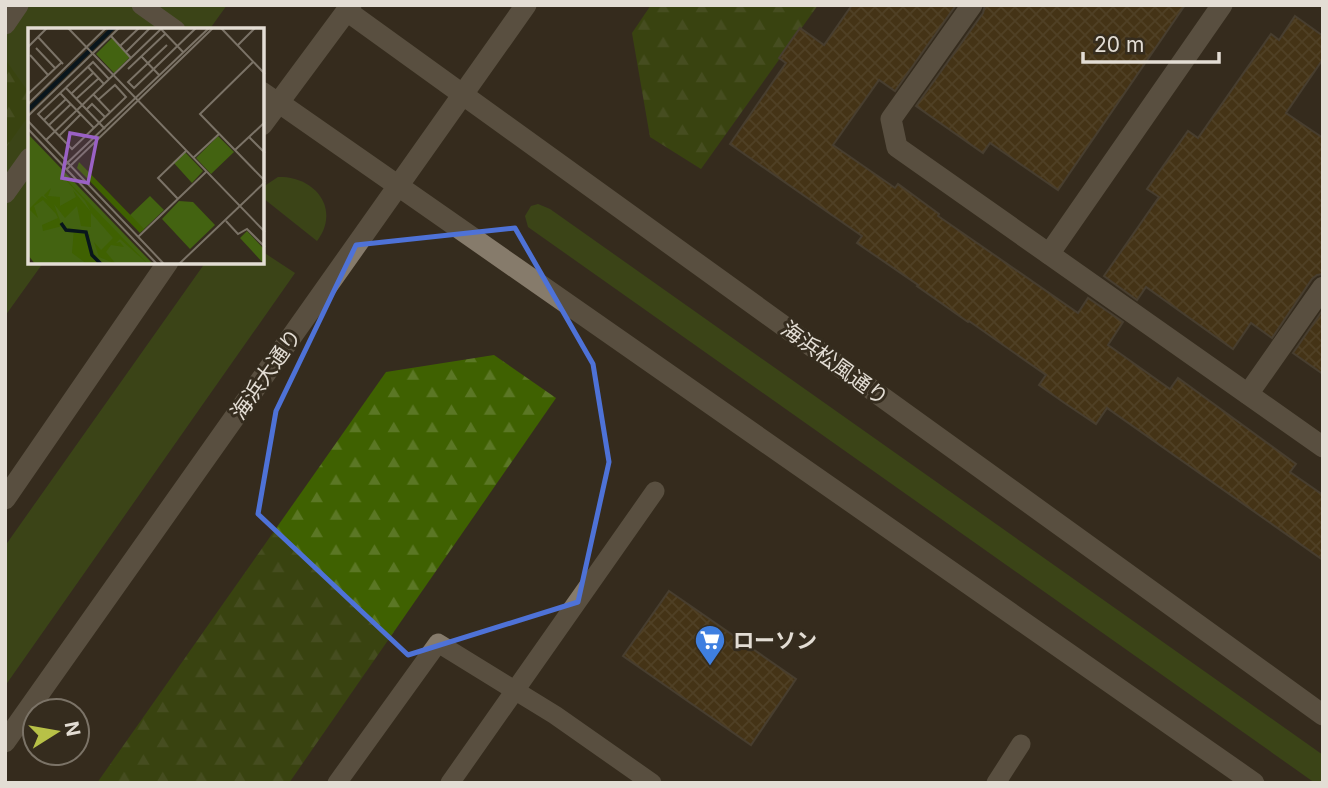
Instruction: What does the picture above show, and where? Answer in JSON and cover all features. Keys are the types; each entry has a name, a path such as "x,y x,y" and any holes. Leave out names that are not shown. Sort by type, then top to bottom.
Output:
{"street":[{"path":"5,24 18,5"},
{"name":"海浜大通り","path":"5,742 526,5"},
{"path":"972,5 891,119 897,147 1323,447"},
{"path":"1049,254 1222,5"},
{"path":"264,118 270,96 346,7"},
{"name":"海浜松風通り","path":"346,7 1323,715"},
{"path":"270,96 1254,783"},
{"path":"5,193 28,161"},
{"path":"5,499 167,264"},
{"path":"1248,394 1323,287"}],"lane":[{"path":"141,5 173,28"},
{"path":"450,783 655,491"},
{"path":"337,783 438,643 555,715 652,783"},
{"path":"996,783 1021,744"}],"highlighted area":[{"path":"515,228 593,364 609,462 578,602 408,655 258,514 276,411 356,245"}],"green space":[{"path":"5,5 227,5 210,28 28,28 28,264 42,264 5,316"},
{"path":"651,5 818,5 701,169 650,137 632,33"},
{"path":"5,59 28,91 28,117 5,149"},
{"path":"278,177 291,178 313,188 325,206 326,217 324,229 317,241 264,199 264,186"},
{"path":"538,204 550,209 1323,755 1323,783 1315,783 528,227 525,216 531,206"},
{"path":"264,253 295,273 5,686 5,546 204,264 264,264"},
{"path":"494,355 556,398 289,783 97,783 386,372"}],"building":[{"path":"852,5 956,5 895,91 879,80 833,145 895,188 898,184 939,214 938,216 1078,313 1088,298 1123,322 1108,345 1170,389 1178,378 1296,464 1290,472 1323,495 1323,560 1107,408 1096,424 1066,404 1039,385 1046,375 857,243 862,236 730,144 786,63 779,58 800,28 824,45"},
{"path":"985,5 1185,5 1058,190 990,143 983,153 916,106 983,13"},
{"path":"1295,16 1323,36 1323,59 1286,113 1323,138 1323,274 1312,279 1272,338 1251,323 1233,349 1146,287 1137,300 1104,276 1159,197 1147,189 1188,131 1198,138 1271,34 1279,40"},
{"path":"1323,310 1323,374 1293,353"},
{"name":"ローソン","path":"669,591 796,679 751,745 623,656"}],"place":[{"name":"ローソン","path":"710,667"}]}
